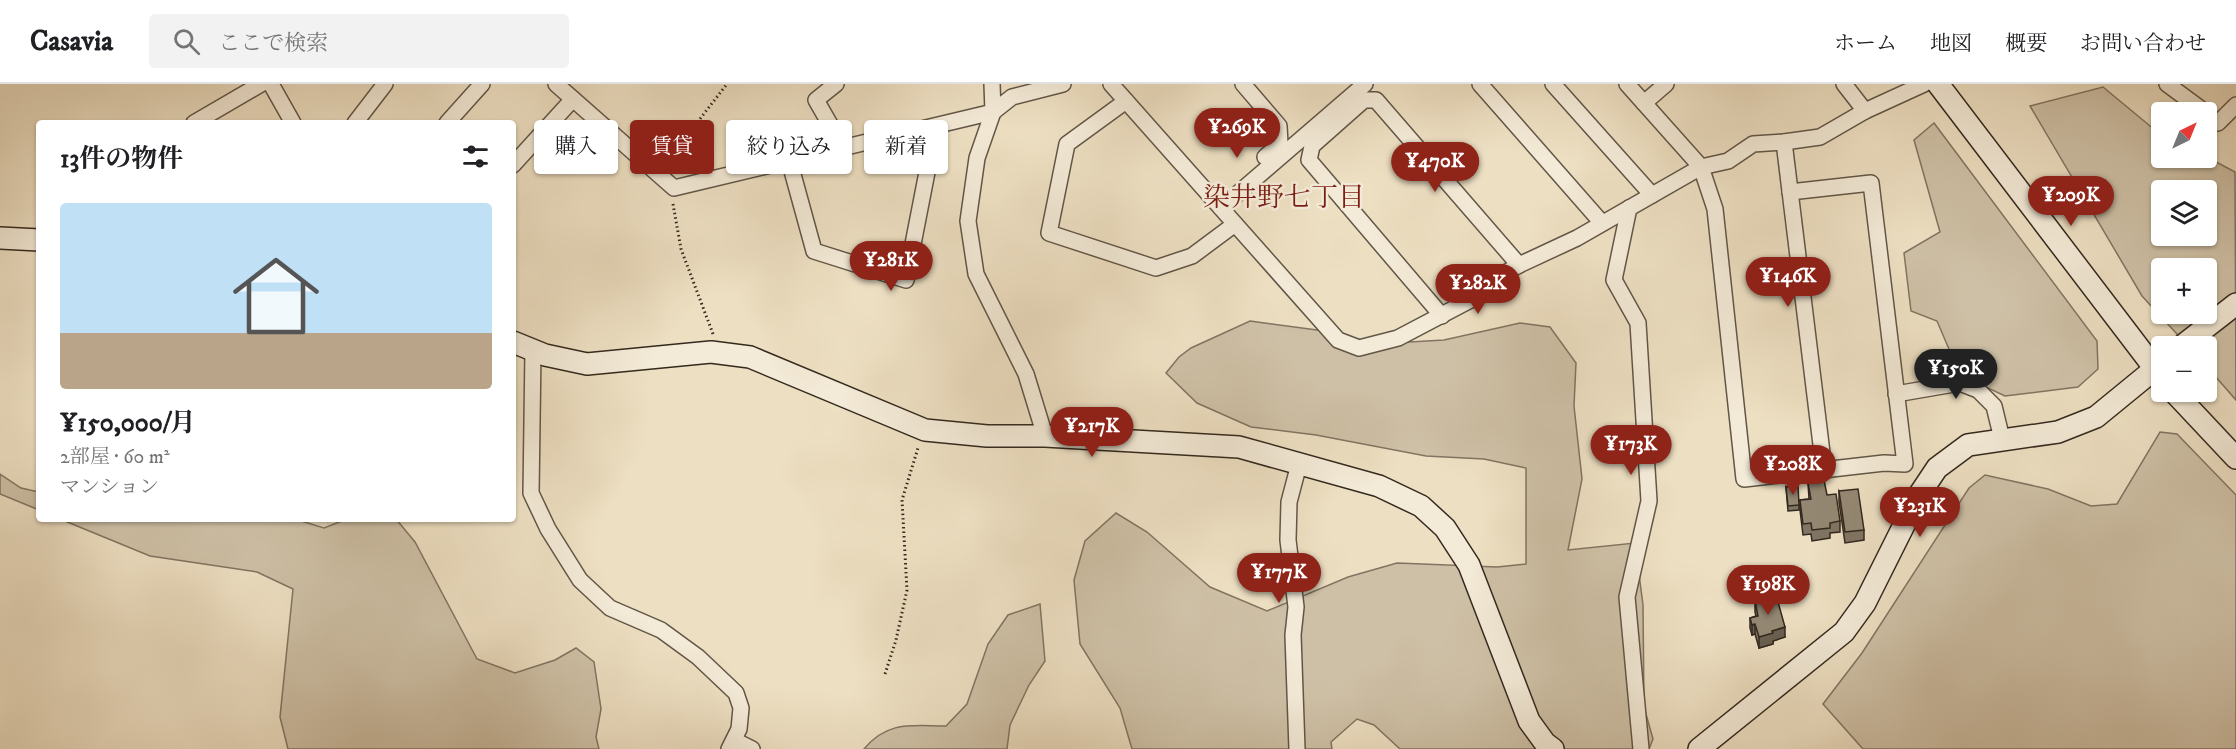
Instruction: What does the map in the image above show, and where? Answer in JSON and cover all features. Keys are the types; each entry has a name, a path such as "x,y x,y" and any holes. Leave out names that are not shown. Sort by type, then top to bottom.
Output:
{"street":[{"path":"199,120 261,84"},
{"path":"272,84 291,120"},
{"path":"357,120 385,84"},
{"path":"450,120 482,84"},
{"path":"556,84 674,188 732,174"},
{"path":"827,120 816,100 837,84"},
{"path":"992,84 993,112 978,158 968,221 976,274 1026,374 1045,436"},
{"path":"948,123 993,112 1012,97 1063,84"},
{"path":"1111,84 1338,340 1359,348 1398,338 1442,316 1476,297 1500,276 1519,265 1577,238 1701,167 1728,161 1753,144 1820,137 1865,111 1924,84"},
{"path":"1217,204 1280,144 1279,126 1243,84"},
{"path":"1217,204 1365,84"},
{"path":"1480,84 1602,223"},
{"path":"1552,84 1652,195"},
{"path":"1628,84 1701,167 1715,209 1744,479 1884,463 1905,464 1871,183 1790,192"},
{"path":"1644,103 1666,84"},
{"path":"1844,84 1865,111"},
{"path":"2167,84 2191,102"},
{"path":"1944,92 2151,360"},
{"path":"516,162 573,99"},
{"path":"1442,316 1308,160 1312,146 1364,100 1376,100 1519,265"},
{"path":"1126,101 1067,144 1049,233 1156,268 1192,256 1235,224"},
{"path":"2217,122 2236,105"},
{"path":"1784,142 1824,469"},
{"path":"793,174 814,251 906,280 927,174"},
{"path":"1629,208 1614,279 1638,323 1649,501 1628,597 1641,749"},
{"path":"0,238 36,240"},
{"path":"2195,336 2236,304"},
{"path":"516,343 545,356 587,364 711,351 750,357 925,430 987,436 1045,436 1239,447 1379,486 1421,506 1445,528 1469,565 1529,722 1545,742 1554,749"},
{"path":"533,351 531,492 548,529 580,580 610,608 661,630 698,657 736,693 741,708 740,729 731,745 752,749"},
{"path":"1699,749 1844,632 1865,603 1919,495 1937,468 1968,445 2058,432 2096,417 2151,376"},
{"path":"1896,394 1960,383 1978,390 1994,406 2002,439"},
{"path":"2183,402 2236,458"},
{"path":"1297,749 1293,635 1296,607 1288,540 1289,502 1299,464"}],"path":[{"path":"720,353 681,249 672,206 676,163 696,124 727,84"},
{"path":"885,674 896,640 907,590 902,500 909,471 925,430"}],"shaded area":[{"path":"2103,87 2151,127 2151,168 2217,168 2217,162 2235,172 2236,400 2217,378 2217,336 2179,336 2168,324 2217,324 2217,258 2151,258 2151,306 2142,296 2030,106"},
{"path":"1934,123 2097,341 2098,369 2078,387 2005,396 1960,375 1937,321 1911,311 1904,253 1940,232 1914,140"},
{"path":"1250,321 1332,332 1375,344 1444,340 1520,323 1550,327 1576,363 1574,406 1582,479 1568,550 1635,543 1643,605 1644,707 1653,739 1649,749 1400,749 1374,725 1357,719 1331,742 1332,749 1132,749 1120,708 1080,644 1074,580 1085,541 1116,513 1147,532 1210,587 1267,611 1348,577 1397,563 1497,567 1526,564 1526,468 1484,459 1426,456 1316,435 1251,427 1197,403 1166,373 1179,357 1191,348"},
{"path":"2160,432 2177,434 2236,495 2236,749 1863,749 1823,704 1862,653 1969,488 1985,475 2048,489 2091,506 2117,504"},
{"path":"0,474 21,488 36,491 36,509 0,494"},
{"path":"67,522 305,522 324,528 339,522 398,522 415,542 477,659 515,673 555,660 576,648 594,662 601,709 596,737 599,749 288,749 280,717 293,589 257,572 150,556"},
{"path":"1040,604 1045,661 1029,685 1010,725 1007,749 864,749 882,733 892,729 911,726 946,726 967,704 988,644 1008,615"}],"building":[{"path":"1824,480 1827,495 1836,494 1840,521 1830,523 1830,528 1812,530 1811,523 1803,524 1800,500 1811,499 1808,483"},
{"path":"1798,486 1799,505 1788,506 1786,487"},
{"path":"1858,489 1864,530 1845,532 1839,491"},
{"path":"1776,595 1785,627 1759,637 1755,624 1752,625 1750,618 1758,616 1755,601"}],"district":[{"name":"染井野七丁目","path":"1284,198"}]}
